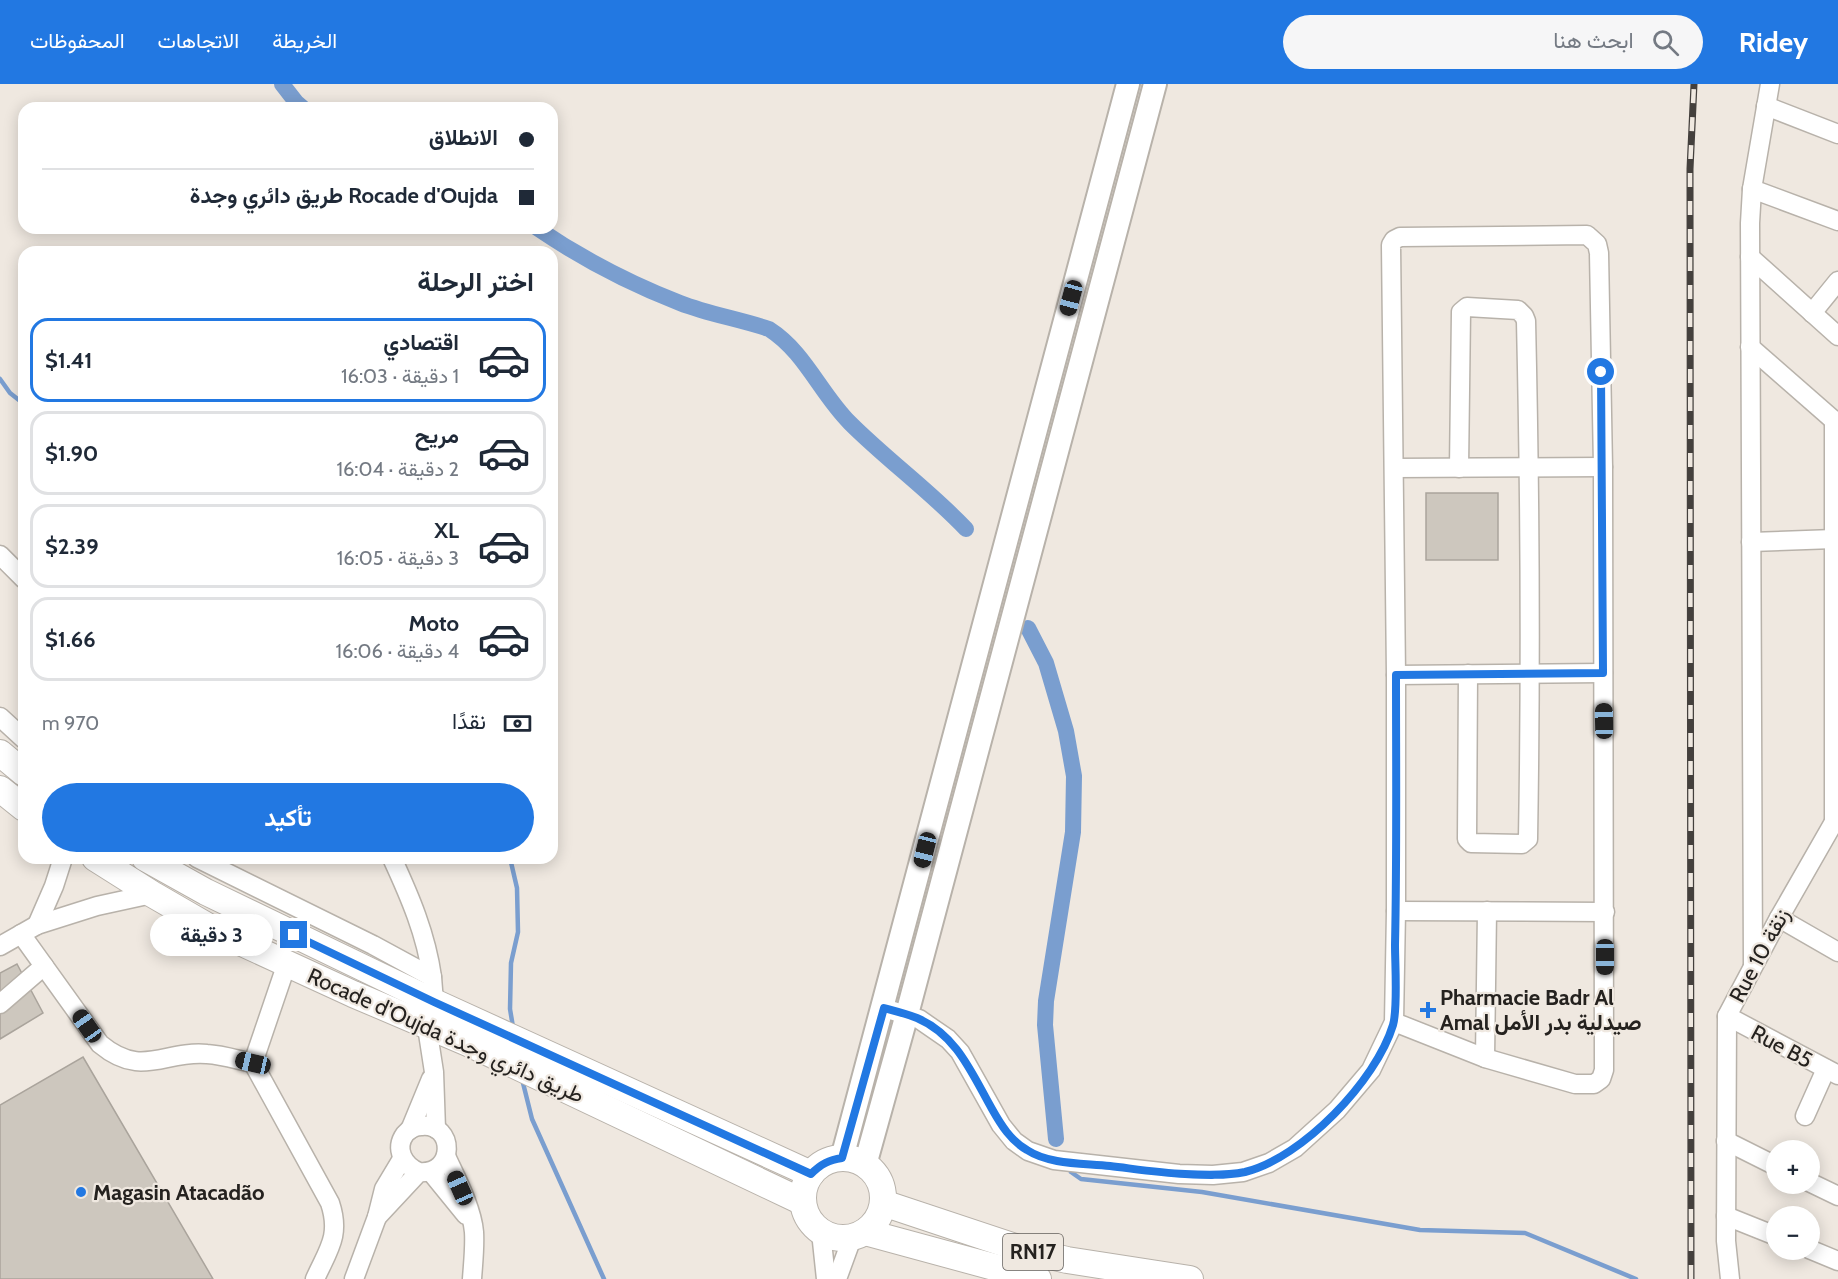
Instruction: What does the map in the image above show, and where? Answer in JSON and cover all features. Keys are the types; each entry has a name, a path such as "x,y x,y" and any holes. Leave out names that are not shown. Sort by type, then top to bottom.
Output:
{"highway":[{"path":"0,753 18,767"},
{"path":"0,789 18,803"},
{"name":"Rocade d'Oujda طريق دائري وجدة","path":"104,864 216,931 427,1027 472,1032 589,1086 811,1174"},
{"name":"Rocade d'Oujda طريق دائري وجدة","path":"156,864 206,892 433,989 472,1032"},
{"name":"Rocade d'Oujda طريق دائري وجدة","path":"589,1086 803,1202"},
{"path":"820,1232 806,1214 803,1202 806,1182 820,1165 830,1160 854,1161 873,1172 879,1182 883,1203 874,1224 859,1235"},
{"name":"RN17","path":"883,1203 1021,1249 1067,1260 1190,1279"},
{"name":"RN17","path":"820,1232 830,1237 859,1235 1038,1279"}],"main road":[{"path":"854,1161 884,1008 1128,84"},
{"path":"854,1161 907,1014 1155,84"}],"street":[{"path":"1753,966 1750,257 1752,189 1770,84"},
{"path":"1766,106 1836,126"},
{"path":"1752,189 1838,221"},
{"path":"884,1008 907,1014 934,1027 960,1052 1001,1125 1014,1141 1028,1151 1054,1160 1179,1174 1214,1175 1243,1172 1269,1163 1295,1148 1337,1110 1371,1070 1394,1022 1395,468 1390,252 1394,240 1400,237 1587,235 1594,239 1599,253 1605,912 1604,1070 1601,1079 1594,1084 1575,1084 1485,1058 1394,1022"},
{"path":"1750,257 1838,336"},
{"path":"1812,313 1838,281"},
{"path":"1459,468 1459,318 1461,312 1467,306 1518,310 1526,321 1530,468 1531,674 1528,839 1522,844 1471,843 1467,839 1467,674"},
{"path":"1750,347 1836,422 1834,539 1837,820"},
{"path":"1395,468 1602,468"},
{"path":"1751,542 1834,539"},
{"path":"0,555 18,573"},
{"path":"1396,675 1603,673"},
{"path":"0,717 18,734"},
{"name":"Rue 10 زنقة","path":"1730,1279 1726,1241 1727,1016 1779,918 1837,820"},
{"path":"37,925 61,864"},
{"path":"209,864 373,945 433,989"},
{"path":"395,864 422,929 428,949 433,989"},
{"path":"0,946 37,925 97,906 152,894"},
{"path":"1396,911 1605,912"},
{"path":"1485,1058 1487,911"},
{"path":"1779,918 1838,952"},
{"path":"21,934 100,1044 114,1056 129,1061 144,1062 208,1053 253,1063"},
{"path":"287,963 253,1063 330,1203 333,1213 335,1236 315,1279"},
{"path":"0,1004 44,966"},
{"name":"Rue B5","path":"1727,1016 1832,1072"},
{"path":"427,1027 434,1072 436,1129"},
{"path":"434,1072 410,1130 404,1136 400,1151 402,1159 412,1170 425,1172 472,1224"},
{"path":"1805,1116 1832,1072"},
{"path":"410,1130 423,1125 436,1129 446,1141 446,1156 474,1233 472,1279"},
{"path":"1726,1141 1766,1161"},
{"path":"377,1216 425,1172 443,1163 446,1156"},
{"path":"354,1279 377,1216 384,1189 402,1159"},
{"path":"1820,1187 1838,1196"},
{"path":"1726,1216 1766,1232"},
{"path":"820,1232 826,1279"},
{"path":"837,1279 859,1235"},
{"path":"1820,1254 1838,1261"}],"building":[{"path":"1426,493 1498,493 1498,560 1426,560"},
{"path":"17,964 43,1013 0,1039 0,973"},
{"name":"Magasin Atacadão","path":"83,1057 213,1279 0,1279 0,1105"}],"waterway":[{"path":"282,84 296,102"},
{"path":"546,234 589,260 662,296 769,329 782,338 803,361 850,423 966,529"},
{"path":"0,379 10,393 18,399"},
{"path":"1028,628 1046,663 1066,731 1074,776 1073,832 1046,1001 1045,1025 1056,1139"},
{"path":"511,864 517,888 518,932 511,963 510,1009 513,1027"},
{"path":"522,1079 532,1119 604,1279"},
{"path":"1071,1172 1081,1179 1202,1192 1420,1230 1525,1233 1636,1279"}],"railway":[{"path":"1691,1279 1690,169 1694,84"}],"place":[{"name":"Pharmacie Badr Al Amal صيدلية بدر الأمل","path":"1428,1010"},
{"name":"Magasin Atacadão","path":"81,1192"}],"route":[{"path":"294,935 434,1002 811,1174 820,1165 842,1158 884,1008 919,1019 934,1027 948,1039 960,1052 1001,1125 1014,1141 1028,1151 1054,1160 1179,1174 1214,1175 1243,1172 1269,1163 1295,1148 1337,1110 1371,1070 1394,1022 1396,675 1603,673 1601,372"}]}
